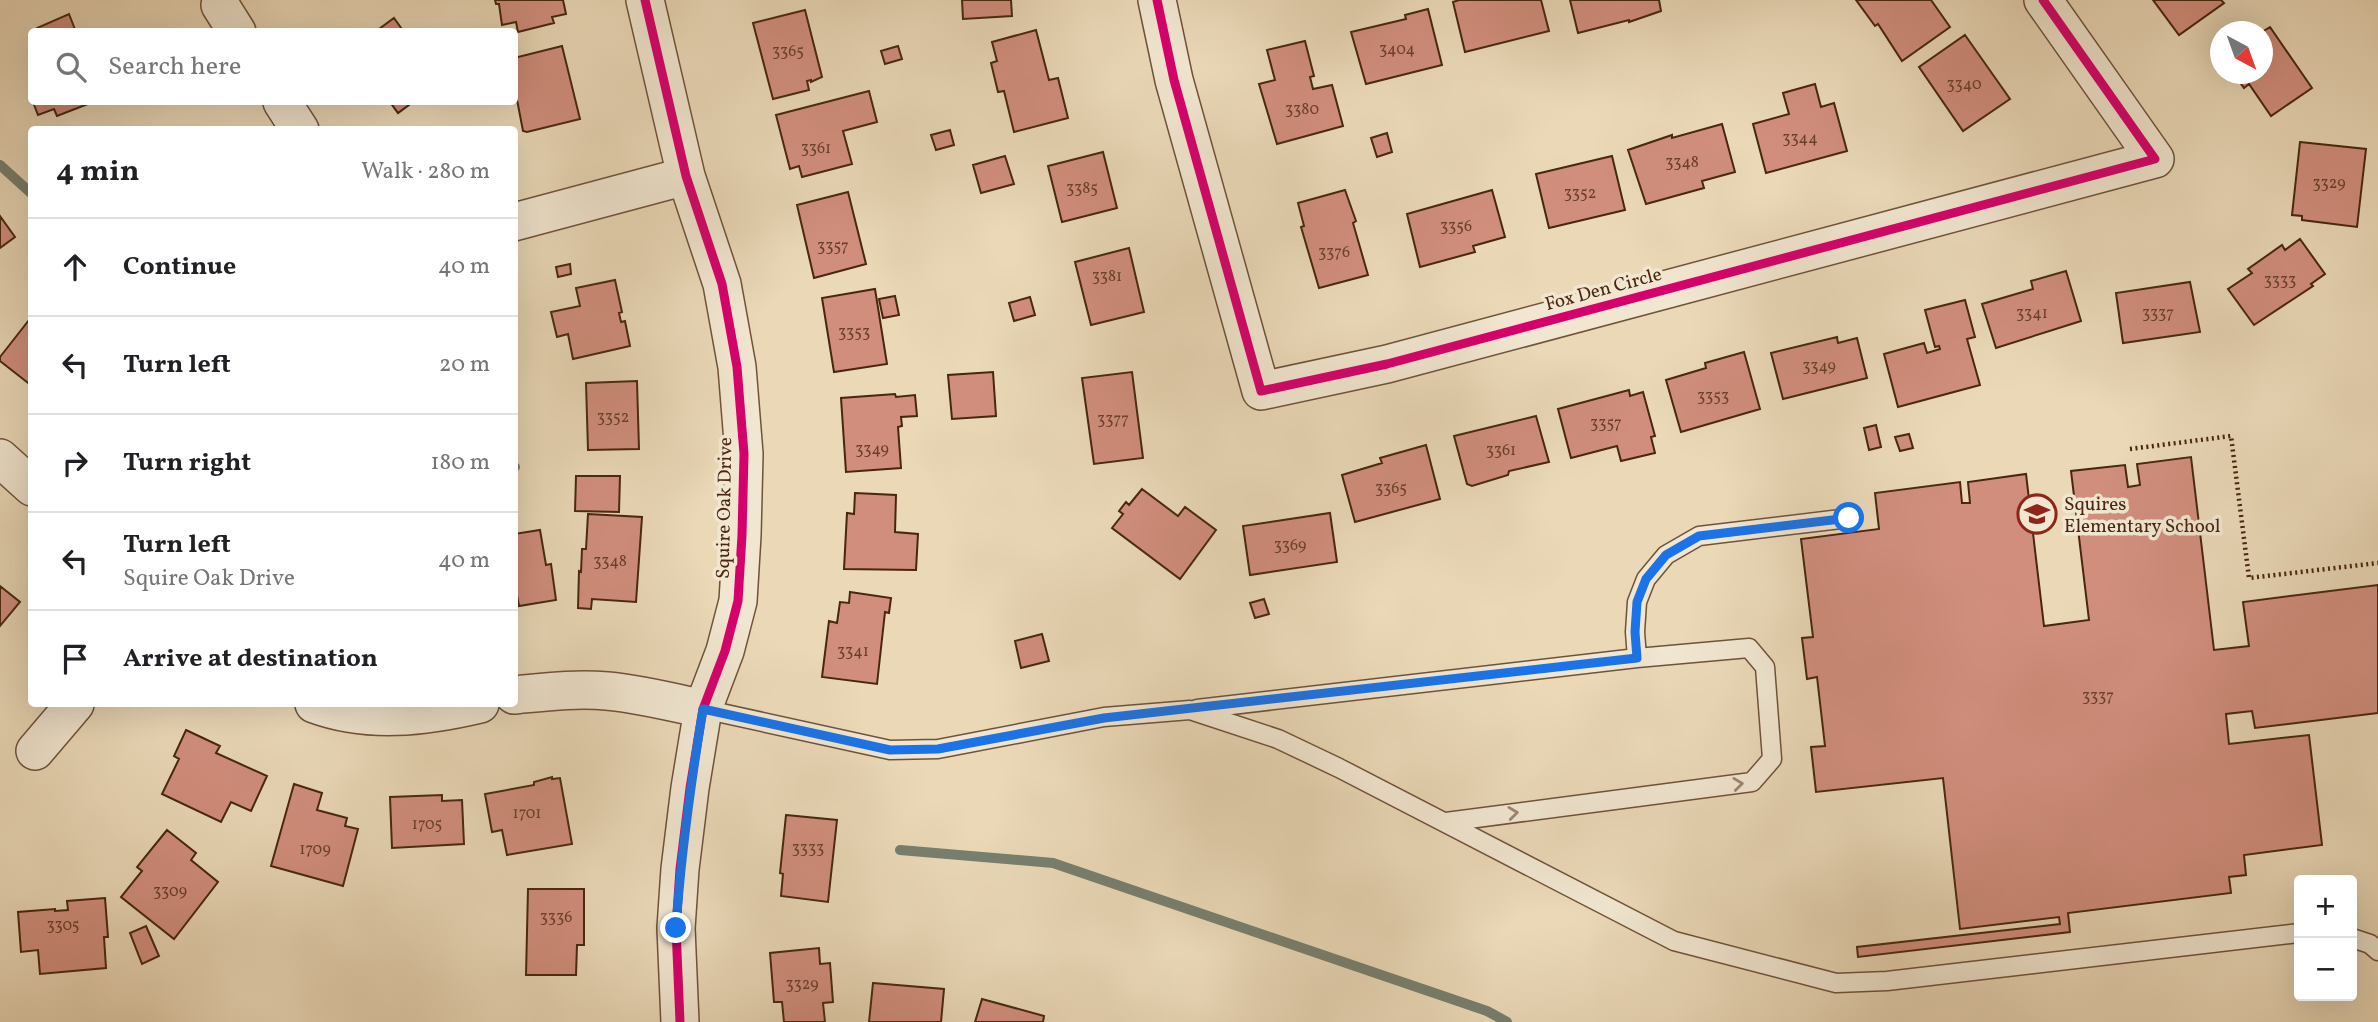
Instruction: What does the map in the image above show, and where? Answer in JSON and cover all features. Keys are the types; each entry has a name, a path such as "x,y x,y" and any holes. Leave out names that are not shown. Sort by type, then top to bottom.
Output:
{"street":[{"name":"Squire Oak Drive","path":"645,0 686,176 722,284 737,367 744,454 738,601 725,651 703,709 680,869 676,928 680,1022"},
{"name":"Fox Den Circle","path":"1157,0 1174,80 1261,391 1387,364 2155,159 2043,0"},
{"path":"284,105 297,126"},
{"path":"518,221 686,176"},
{"path":"0,458 28,483"},
{"path":"518,695 606,691 656,698 703,709"},
{"path":"35,751 72,707"},
{"path":"322,707 382,718 463,707"}],"lane":[{"path":"1637,658 1637,602 1646,579 1666,555 1699,536 1849,518"},
{"path":"703,709 890,750 938,749 1104,718 1637,658 1749,648 1765,667 1772,759 1752,782 1445,822"},
{"path":"1191,710 1279,739 1674,941 1836,983 1887,981 2294,934"},
{"path":"2357,940 2370,944 2378,951"}],"path":[{"path":"2130,449 2231,436 2249,578 2378,563"}],"building":[{"path":"495,0 563,0 566,14 552,17 554,23 518,32 516,22 502,25 499,4 496,4"},
{"path":"962,0 1011,0 1012,16 963,19"},
{"path":"1541,0 1549,31 1465,52 1453,2"},
{"path":"1570,0 1659,0 1661,11 1629,22 1578,33"},
{"path":"1856,0 1931,0 1950,27 1902,61 1878,24 1875,26"},
{"path":"2153,0 2221,0 2224,3 2179,35"},
{"path":"1428,9 1442,65 1366,84 1351,32 1406,19 1405,15"},
{"path":"805,10 822,77 807,81 809,90 773,99 753,23"},
{"path":"69,14 74,28 37,28"},
{"path":"394,18 401,28 380,28"},
{"path":"1036,30 1049,80 1058,78 1068,118 1014,132 1004,91 998,92 991,63 997,61 992,42"},
{"path":"2273,31 2312,88 2271,116 2249,84 2273,84"},
{"path":"1965,35 2010,99 1963,131 1919,67"},
{"path":"1305,41 1314,76 1310,77 1313,89 1332,85 1343,126 1277,144 1259,84 1275,80 1267,50"},
{"path":"562,46 580,119 523,131 518,105 518,57"},
{"path":"898,46 902,59 885,64 881,51"},
{"path":"1815,84 1821,107 1834,103 1847,151 1766,173 1753,124 1789,114 1783,93"},
{"path":"869,91 877,122 843,131 852,164 802,177 799,166 790,169 776,115"},
{"path":"34,105 85,105 57,116 54,109 38,115"},
{"path":"392,105 409,105 398,113"},
{"path":"1722,124 1735,172 1702,181 1704,188 1646,204 1628,150 1672,135 1672,138"},
{"path":"950,130 954,145 936,150 931,135"},
{"path":"1387,133 1392,152 1377,157 1371,138"},
{"path":"2300,142 2366,149 2357,227 2302,220 2302,216 2292,215"},
{"path":"1103,152 1117,208 1062,222 1048,166"},
{"path":"1005,156 1014,184 981,193 973,165"},
{"path":"1612,156 1625,210 1549,228 1536,174"},
{"path":"1345,190 1356,221 1353,223 1368,275 1319,288 1301,227 1304,226 1298,203"},
{"path":"1492,190 1505,237 1473,246 1475,252 1420,267 1407,214"},
{"path":"848,192 866,264 814,278 797,205"},
{"path":"0,216 15,237 0,248"},
{"path":"2300,239 2325,274 2311,284 2313,286 2254,325 2228,289 2252,273 2248,269 2282,245 2285,250"},
{"path":"1129,248 1144,312 1091,325 1075,262"},
{"path":"570,264 571,274 558,277 556,267"},
{"path":"2066,271 2081,321 1996,348 1982,304 2033,289 2031,281"},
{"path":"615,280 622,312 619,313 621,322 625,321 630,346 573,359 568,334 557,337 551,312 580,306 576,288"},
{"path":"2190,282 2200,332 2123,343 2116,293"},
{"path":"875,289 887,364 834,372 822,298"},
{"path":"895,296 899,315 883,318 879,299"},
{"path":"1030,297 1035,315 1014,321 1009,303"},
{"path":"1965,300 1975,337 1967,339 1980,385 1898,407 1884,354 1924,343 1927,353 1940,349 1939,346 1935,347 1925,310"},
{"path":"28,321 28,383 0,361 0,357"},
{"path":"1837,337 1838,343 1857,338 1867,378 1783,399 1771,353"},
{"path":"1744,352 1760,409 1681,432 1666,380 1706,368 1705,363"},
{"path":"993,372 996,416 952,419 948,375"},
{"path":"1132,372 1143,458 1094,464 1082,378"},
{"path":"637,381 639,449 588,450 586,383"},
{"path":"1629,390 1630,396 1643,392 1655,436 1651,437 1655,453 1621,461 1617,446 1571,458 1558,409"},
{"path":"895,394 896,397 915,395 917,416 901,417 902,426 898,427 901,468 846,472 841,398"},
{"path":"1536,416 1549,462 1509,471 1508,475 1472,486 1467,484 1454,436"},
{"path":"1876,425 1881,447 1869,450 1864,428"},
{"path":"1909,434 1913,448 1900,451 1895,437"},
{"path":"1426,445 1440,499 1355,522 1342,475 1382,463 1380,458"},
{"path":"2191,457 2214,650 2249,646 2243,602 2378,585 2378,713 2255,728 2252,711 2226,714 2229,744 2309,735 2322,845 2244,855 2246,875 2229,877 2231,893 2068,913 2070,932 1858,957 1857,947 2060,924 2059,917 1960,929 1943,778 1816,792 1811,747 1825,746 1817,677 1807,679 1802,638 1813,637 1801,539 1879,529 1875,493 1960,482 1962,503 1970,503 1968,482 2026,474 2044,626 2089,620 2071,471 2125,465 2128,487 2140,485 2137,464"},
{"path":"576,476 620,476 619,512 575,511"},
{"path":"1142,489 1178,516 1185,507 1216,530 1180,579 1112,528 1123,514 1119,511 1126,502 1129,505"},
{"path":"855,493 896,495 895,532 918,534 916,570 844,569 847,513 854,514"},
{"path":"1330,513 1337,562 1250,575 1243,526"},
{"path":"588,514 642,517 636,602 592,599 591,609 578,608 579,571 581,572 582,549 586,549"},
{"path":"540,530 546,565 551,564 556,600 519,606 518,533"},
{"path":"0,586 20,602 0,626"},
{"path":"850,592 891,598 889,613 885,612 877,684 822,677 829,621 837,623 840,602 849,603"},
{"path":"1264,599 1269,614 1255,618 1250,603"},
{"path":"1042,634 1049,661 1021,668 1015,641"},
{"path":"186,730 220,746 216,753 267,776 251,811 231,802 221,822 162,794 179,759 174,756"},
{"path":"552,777 560,778 572,844 507,855 502,830 492,832 485,794 534,785 534,782"},
{"path":"294,784 322,793 317,810 347,818 345,826 358,829 343,886 271,866"},
{"path":"442,795 442,801 462,800 464,844 392,848 390,797"},
{"path":"786,815 837,820 828,902 781,896 783,874 780,873"},
{"path":"167,830 196,853 191,860 218,882 174,939 121,897 142,871 137,867"},
{"path":"528,889 584,889 584,945 577,945 576,975 526,975"},
{"path":"105,898 108,937 104,937 106,968 40,974 38,950 21,952 18,912 68,910 67,901"},
{"path":"146,926 159,956 142,964 130,933"},
{"path":"819,948 820,964 830,963 833,1002 823,1003 825,1022 784,1022 782,1002 774,1002 770,953"},
{"path":"873,983 944,989 941,1022 869,1022"},
{"path":"982,999 1044,1016 1043,1022 975,1022"}],"waterway":[{"path":"0,165 28,190"},
{"path":"900,850 1053,863 1487,1011 1507,1022"}],"cycle path":[{"path":"645,0 686,176 722,284 737,367 744,454 738,601 725,651 703,709 680,869 676,928 680,1022"},
{"path":"1157,0 1174,80 1261,391 1387,364 2155,159 2043,0"}],"place":[{"name":"Squires Elementary School","path":"2037,514"}],"route":[{"path":"676,928 680,869 703,709 890,750 938,749 1104,718 1637,658 1637,602 1646,579 1666,555 1699,536 1849,518"}]}
